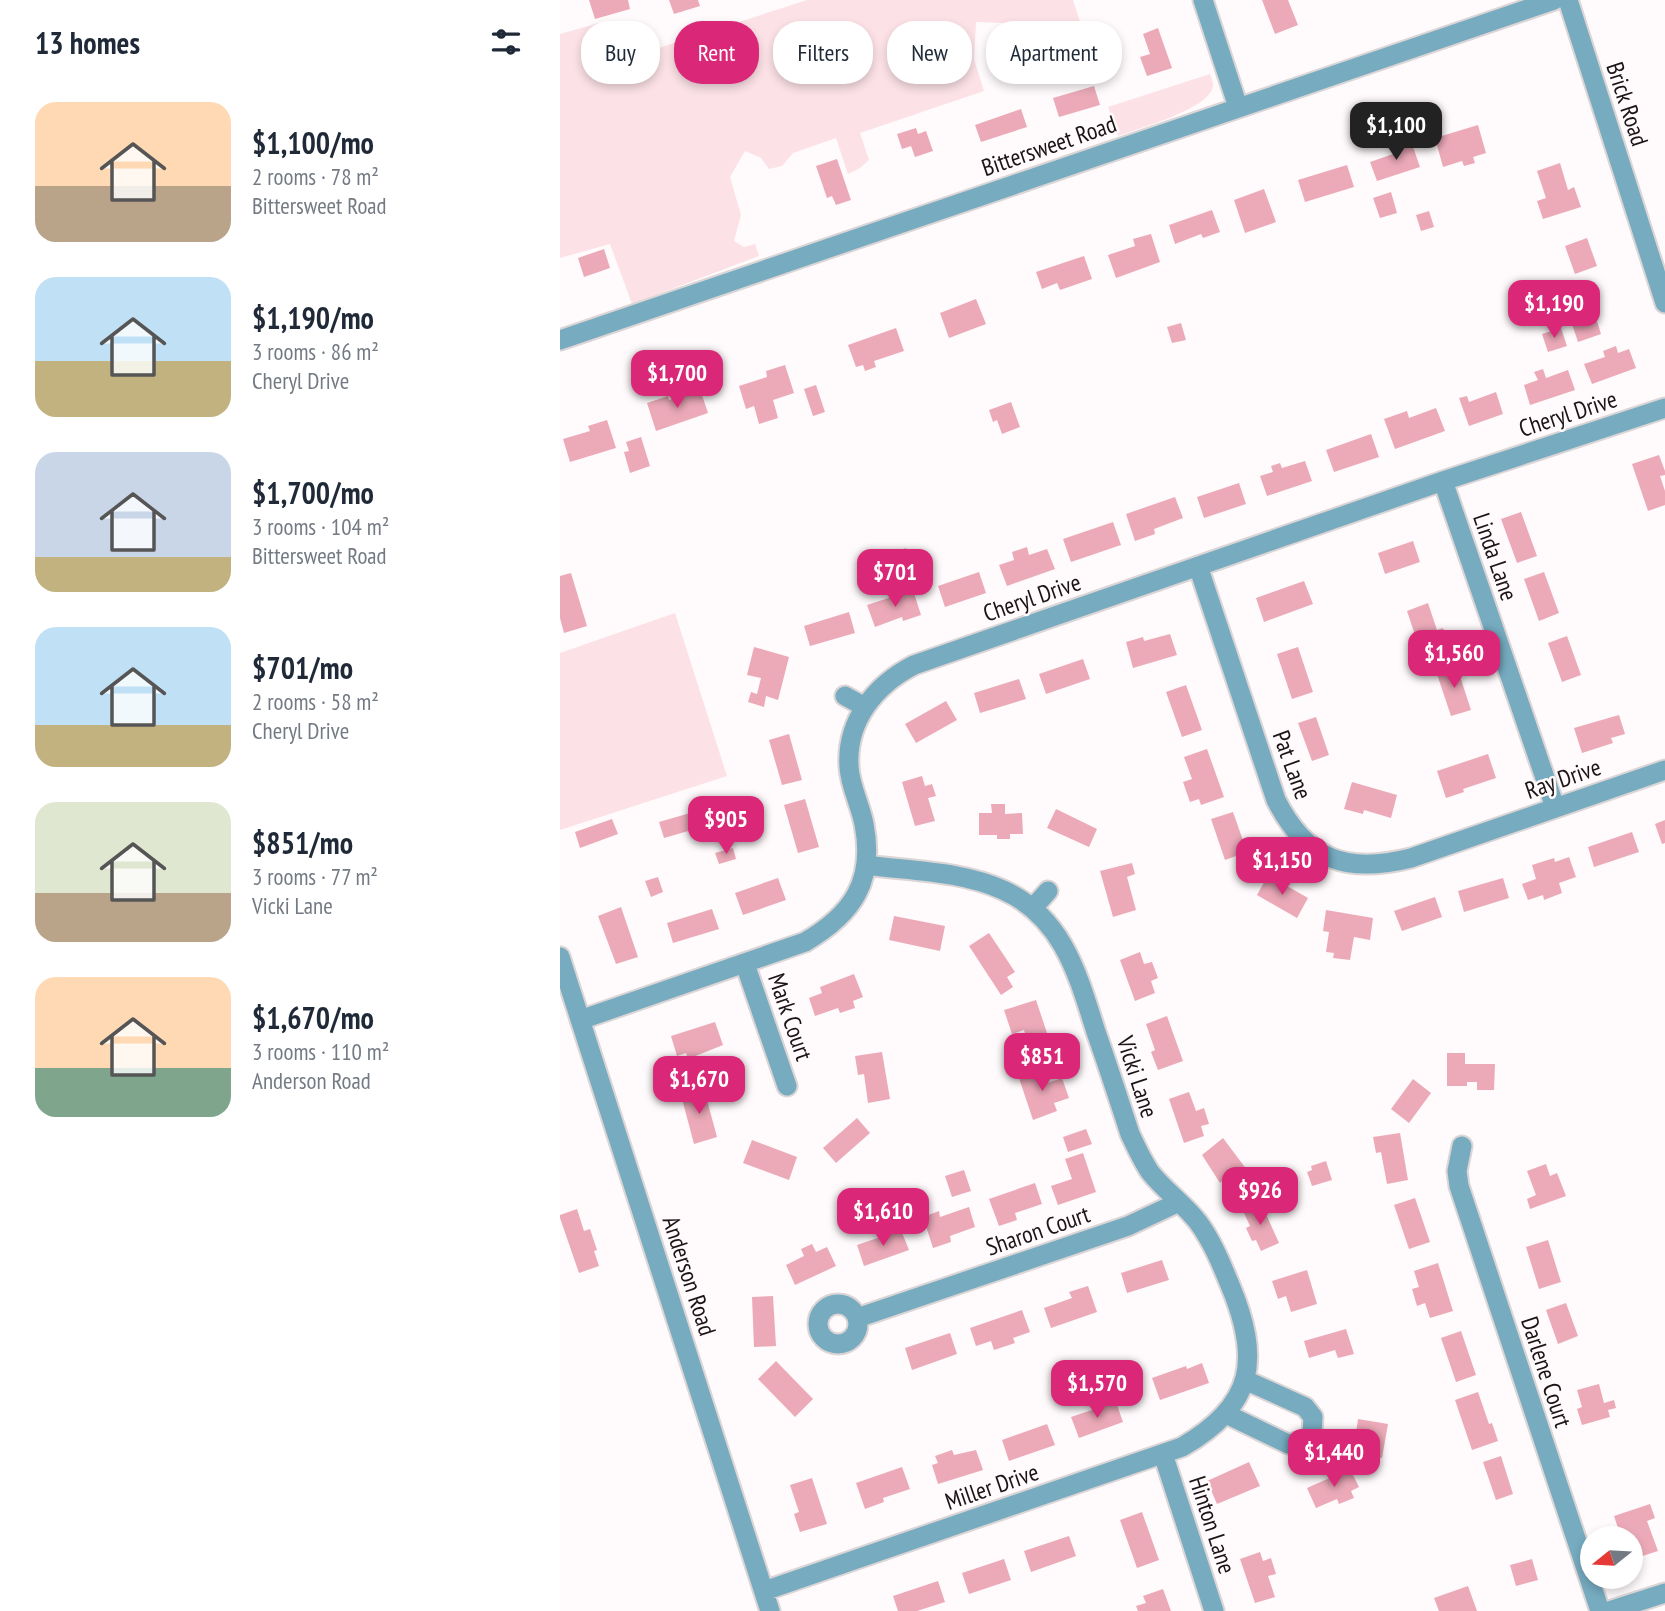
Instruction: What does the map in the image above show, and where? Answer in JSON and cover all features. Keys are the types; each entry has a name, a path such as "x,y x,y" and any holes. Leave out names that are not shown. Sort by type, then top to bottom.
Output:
{"street":[{"path":"1203,0 1238,107"},
{"name":"Bittersweet Road","path":"560,340 1554,0"},
{"name":"Brick Road","path":"1568,0 1665,303"},
{"name":"Cheryl Drive","path":"580,1020 805,942 835,922 853,902 864,878 866,865 863,822 849,768 852,735 865,707 883,685 914,665 1443,481 1665,408"},
{"name":"Linda Lane","path":"1443,481 1555,807"},
{"name":"Pat Lane","path":"1198,566 1276,800 1285,818 1307,843 1329,857 1343,862 1378,865 1411,858 1477,835"},
{"path":"845,696 865,707"},
{"name":"Ray Drive","path":"1477,835 1665,770"},
{"name":"Vicki Lane","path":"866,865 964,878 987,884 1014,895 1051,925 1076,970 1138,1152 1151,1173 1204,1231 1238,1304 1249,1349 1245,1380 1226,1414"},
{"path":"1033,908 1048,891"},
{"name":"Anderson Road","path":"560,957 770,1611"},
{"name":"Mark Court","path":"746,964 787,1086"},
{"name":"Darlene Court","path":"1462,1146 1457,1171 1459,1186 1600,1611"},
{"name":"Sharon Court","path":"857,1318 1128,1226 1179,1202"},
{"path":"837,1304 846,1306 857,1318 856,1333 846,1343 832,1344 820,1335 817,1327 822,1311 837,1304"},
{"path":"1226,1414 1288,1444 1304,1441 1312,1434 1313,1417 1305,1407 1245,1380"},
{"name":"Miller Drive","path":"764,1591 1163,1454 1201,1436 1226,1414"},
{"name":"Hinton Lane","path":"1163,1454 1214,1611"},
{"path":"1609,1611 1665,1592"}],"shaded area":[{"path":"807,0 1073,0 1080,21 976,22 974,59 984,91 860,133 869,160 848,174 836,138 793,153 782,166 769,169 761,158 745,151 730,177 741,215 734,241 744,247 755,244 759,256 632,304 610,244 560,258 560,34 581,28 581,84 660,84 660,48 674,43 674,84 759,84 759,21 742,21"},
{"path":"1210,74 1213,85 1210,94 1201,102 1156,123 1118,136 1108,107"},
{"path":"675,613 727,776 560,830 560,653"}],"building":[{"path":"589,0 628,0 630,9 595,19"},
{"path":"669,0 698,0 700,6 674,14"},
{"path":"1262,0 1288,0 1298,25 1275,34"},
{"path":"1158,28 1172,68 1147,76 1140,57 1150,54 1143,34"},
{"path":"1094,86 1100,105 1059,117 1053,98"},
{"path":"1021,109 1027,127 981,142 975,125"},
{"path":"1478,125 1486,153 1473,157 1475,163 1464,166 1462,161 1443,167 1435,138"},
{"path":"916,128 918,134 926,131 933,151 915,157 911,146 902,149 897,134"},
{"path":"1411,141 1420,167 1377,181 1370,162 1396,153 1394,147"},
{"path":"837,159 851,200 836,205 832,196 827,198 816,166"},
{"path":"1560,163 1568,190 1574,187 1581,207 1543,219 1537,201 1546,198 1537,171"},
{"path":"1347,165 1354,187 1305,202 1298,180"},
{"path":"1264,189 1276,222 1245,233 1234,200"},
{"path":"1391,192 1397,213 1380,218 1373,198"},
{"path":"1212,210 1220,232 1203,238 1201,234 1175,244 1169,225"},
{"path":"1429,211 1434,227 1421,231 1416,215"},
{"path":"1151,234 1160,262 1116,278 1108,255 1135,246 1133,239"},
{"path":"1587,238 1597,266 1575,274 1565,246"},
{"path":"604,249 610,268 584,277 578,258"},
{"path":"1084,256 1092,279 1060,290 1057,283 1042,289 1036,272"},
{"path":"976,299 986,324 949,338 940,313"},
{"path":"1595,315 1601,334 1578,342 1572,324"},
{"path":"1181,323 1186,340 1172,343 1167,327"},
{"path":"896,328 904,351 874,361 876,367 865,371 863,365 856,367 848,345"},
{"path":"1561,328 1567,346 1548,352 1542,334"},
{"path":"1616,346 1618,353 1629,349 1636,368 1592,384 1584,364 1605,357 1603,351"},
{"path":"785,365 794,393 773,400 778,418 759,424 754,406 746,409 739,386 767,377 766,371"},
{"path":"1543,369 1546,378 1568,370 1575,390 1530,405 1524,385 1538,380 1534,372"},
{"path":"816,385 825,412 813,416 804,389"},
{"path":"700,389 708,413 656,431 647,403 668,396 669,400"},
{"path":"1496,392 1503,414 1469,426 1459,398 1467,396 1469,402"},
{"path":"1011,402 1020,427 1002,434 997,420 993,422 989,410"},
{"path":"1436,408 1445,431 1395,449 1384,419 1407,411 1409,418"},
{"path":"607,420 616,448 570,462 563,439 590,431 588,426"},
{"path":"1371,434 1379,457 1334,472 1326,450"},
{"path":"641,437 650,466 630,473 624,452 629,451 626,442"},
{"path":"1659,455 1665,471 1665,475 1660,476 1665,491 1665,505 1648,511 1632,464"},
{"path":"1305,461 1312,481 1267,496 1260,476 1273,472 1271,466 1280,463 1282,468"},
{"path":"1239,483 1246,504 1204,518 1197,497"},
{"path":"1175,497 1183,518 1154,529 1155,534 1135,541 1126,514"},
{"path":"1521,512 1537,556 1517,563 1501,519"},
{"path":"1113,522 1121,545 1071,562 1063,539"},
{"path":"1413,541 1420,562 1385,574 1378,553"},
{"path":"1027,547 1029,555 1047,549 1055,569 1007,586 999,565 1014,560 1012,552"},
{"path":"906,548 911,562 896,568 891,553"},
{"path":"979,572 986,593 945,607 938,586"},
{"path":"1544,572 1559,613 1539,621 1524,579"},
{"path":"571,573 587,626 564,633 560,618 560,576"},
{"path":"1304,581 1313,604 1264,622 1256,598"},
{"path":"913,590 921,615 903,621 902,617 875,627 867,605"},
{"path":"1428,603 1437,630 1443,628 1450,646 1422,656 1407,611"},
{"path":"849,612 855,633 810,646 804,626"},
{"path":"1170,634 1177,655 1133,668 1126,642 1143,637 1144,641"},
{"path":"1567,636 1581,675 1562,682 1548,643"},
{"path":"754,647 789,657 778,700 766,696 764,707 748,702 751,692 757,694 761,678 747,675"},
{"path":"1298,647 1313,692 1292,699 1277,654"},
{"path":"1083,659 1090,679 1046,694 1039,674"},
{"path":"1456,664 1471,710 1451,716 1436,671"},
{"path":"1019,679 1026,699 980,713 974,693"},
{"path":"1186,685 1202,730 1182,737 1166,692"},
{"path":"946,701 957,720 916,743 905,724"},
{"path":"1619,715 1625,734 1611,738 1613,743 1582,753 1574,728"},
{"path":"1316,717 1329,755 1312,761 1298,723"},
{"path":"789,734 802,780 782,785 769,740"},
{"path":"1207,749 1224,797 1201,805 1199,799 1190,802 1183,782 1192,779 1184,757"},
{"path":"1488,754 1496,778 1446,798 1437,771"},
{"path":"922,776 925,786 932,784 936,796 928,798 935,821 915,826 902,782"},
{"path":"1352,782 1397,795 1391,818 1364,810 1363,814 1344,809"},
{"path":"805,799 819,847 798,853 784,805"},
{"path":"991,804 1005,804 1005,814 1022,813 1023,834 1010,834 1010,839 997,839 997,835 979,835 979,813 992,813"},
{"path":"1056,809 1097,829 1089,847 1047,828"},
{"path":"697,811 702,827 664,838 659,822"},
{"path":"1233,812 1247,852 1225,860 1211,819"},
{"path":"612,819 618,834 580,848 575,832"},
{"path":"1665,820 1665,843 1662,844 1655,824"},
{"path":"1632,832 1639,852 1594,867 1588,847"},
{"path":"733,848 736,859 719,864 715,853"},
{"path":"1569,857 1576,877 1559,883 1562,893 1544,900 1543,895 1528,900 1522,884 1536,879 1532,865 1554,858 1555,862"},
{"path":"1132,863 1135,874 1127,877 1136,910 1113,917 1100,871"},
{"path":"1268,875 1308,898 1297,918 1257,895"},
{"path":"658,877 663,892 651,897 645,881"},
{"path":"778,878 786,900 743,915 735,893"},
{"path":"1503,878 1509,898 1464,912 1458,891"},
{"path":"1435,897 1442,917 1402,931 1394,911"},
{"path":"621,907 638,957 616,964 598,916"},
{"path":"712,909 719,929 673,943 667,923"},
{"path":"1326,910 1373,918 1370,940 1354,937 1350,960 1333,958 1334,953 1326,952 1329,932 1323,931"},
{"path":"894,916 945,926 940,951 889,940"},
{"path":"989,933 1015,972 1007,977 1013,987 1001,995 969,946"},
{"path":"1140,952 1144,964 1152,962 1158,978 1151,981 1155,993 1135,1001 1120,960"},
{"path":"854,974 863,997 853,1001 855,1008 840,1013 838,1008 815,1016 809,998 822,993 820,987"},
{"path":"1036,1000 1051,1045 1039,1049 1041,1055 1019,1062 1013,1046 1027,1041 1024,1030 1012,1034 1004,1010"},
{"path":"1167,1016 1183,1061 1158,1070 1151,1052 1155,1050 1146,1024"},
{"path":"715,1022 723,1045 688,1059 686,1053 677,1056 671,1036"},
{"path":"882,1052 890,1099 868,1103 864,1074 858,1075 855,1056"},
{"path":"1447,1053 1465,1053 1465,1064 1495,1064 1494,1090 1477,1090 1477,1082 1467,1082 1467,1086 1447,1086"},
{"path":"1041,1067 1047,1083 1062,1078 1069,1098 1054,1103 1057,1111 1033,1120 1018,1075"},
{"path":"1413,1079 1431,1093 1409,1123 1391,1109"},
{"path":"704,1089 717,1137 694,1144 681,1095"},
{"path":"1189,1092 1196,1111 1204,1108 1209,1124 1201,1126 1204,1136 1184,1143 1169,1099"},
{"path":"857,1118 870,1133 836,1163 823,1148"},
{"path":"1086,1129 1092,1144 1068,1152 1063,1137"},
{"path":"1400,1133 1408,1180 1387,1184 1381,1152 1376,1153 1373,1137"},
{"path":"1223,1138 1256,1182 1238,1196 1224,1179 1220,1183 1202,1155"},
{"path":"752,1140 797,1157 789,1180 743,1163"},
{"path":"1083,1153 1096,1192 1058,1205 1051,1186 1072,1179 1065,1159"},
{"path":"1326,1161 1332,1180 1312,1186 1307,1172 1312,1170 1311,1166"},
{"path":"1546,1164 1550,1176 1557,1173 1566,1196 1530,1209 1527,1199 1536,1195 1527,1171"},
{"path":"964,1170 971,1191 952,1197 945,1176"},
{"path":"1035,1183 1042,1204 1015,1213 1017,1220 999,1226 989,1199"},
{"path":"1415,1198 1430,1242 1409,1249 1394,1205"},
{"path":"1261,1203 1279,1243 1261,1251 1246,1228 1250,1226 1243,1211"},
{"path":"969,1207 975,1227 950,1236 951,1242 933,1248 923,1217 939,1211 940,1217"},
{"path":"577,1209 584,1231 590,1229 599,1266 579,1273 560,1218 560,1215"},
{"path":"901,1230 909,1250 864,1266 857,1245"},
{"path":"1548,1240 1561,1282 1539,1289 1526,1247"},
{"path":"812,1244 816,1252 827,1247 836,1266 795,1285 786,1265 804,1256 801,1249"},
{"path":"1162,1260 1169,1280 1127,1293 1121,1273"},
{"path":"1438,1263 1453,1311 1430,1318 1425,1303 1417,1306 1412,1289 1419,1287 1414,1271"},
{"path":"1307,1270 1317,1304 1291,1312 1286,1296 1278,1299 1272,1281"},
{"path":"1088,1286 1097,1312 1051,1328 1044,1308 1072,1298 1069,1292"},
{"path":"773,1296 776,1346 754,1347 752,1297"},
{"path":"1566,1303 1578,1336 1558,1344 1546,1310"},
{"path":"1022,1310 1030,1332 1013,1338 1015,1343 994,1350 991,1341 976,1346 970,1328"},
{"path":"1346,1329 1354,1354 1338,1358 1335,1350 1309,1358 1304,1341"},
{"path":"1461,1331 1476,1375 1456,1382 1441,1338"},
{"path":"950,1333 957,1354 912,1370 905,1348"},
{"path":"776,1361 813,1399 795,1417 758,1379"},
{"path":"1202,1363 1209,1383 1160,1400 1152,1378"},
{"path":"1599,1384 1604,1403 1614,1400 1616,1408 1608,1410 1610,1417 1582,1425 1577,1409 1582,1407 1577,1390"},
{"path":"1478,1392 1498,1441 1472,1450 1455,1400"},
{"path":"1116,1402 1123,1422 1079,1438 1071,1417"},
{"path":"1358,1419 1388,1424 1382,1458 1353,1454"},
{"path":"1047,1424 1055,1445 1009,1461 1002,1440"},
{"path":"952,1450 954,1455 976,1450 983,1470 938,1484 932,1465 938,1463 935,1456"},
{"path":"1501,1456 1513,1494 1496,1500 1483,1462"},
{"path":"1249,1462 1260,1486 1217,1504 1207,1481"},
{"path":"902,1467 910,1489 883,1498 884,1502 865,1509 856,1483"},
{"path":"1350,1469 1359,1487 1351,1491 1354,1498 1339,1504 1337,1499 1316,1508 1307,1488"},
{"path":"812,1478 827,1524 800,1532 794,1514 799,1512 790,1485"},
{"path":"1650,1504 1655,1518 1647,1521 1658,1551 1643,1556 1643,1526 1617,1526 1614,1516"},
{"path":"1142,1512 1159,1560 1137,1568 1120,1520"},
{"path":"1069,1536 1076,1556 1031,1572 1024,1551"},
{"path":"1260,1552 1263,1561 1271,1558 1276,1574 1268,1576 1275,1597 1255,1603 1240,1559"},
{"path":"1004,1559 1011,1580 969,1594 962,1573"},
{"path":"1532,1559 1538,1580 1516,1586 1510,1565"},
{"path":"938,1581 945,1602 917,1611 898,1611 893,1596"},
{"path":"1468,1586 1477,1611 1439,1611 1434,1598"},
{"path":"1163,1589 1171,1611 1138,1611 1136,1606 1146,1603 1143,1596"}]}
